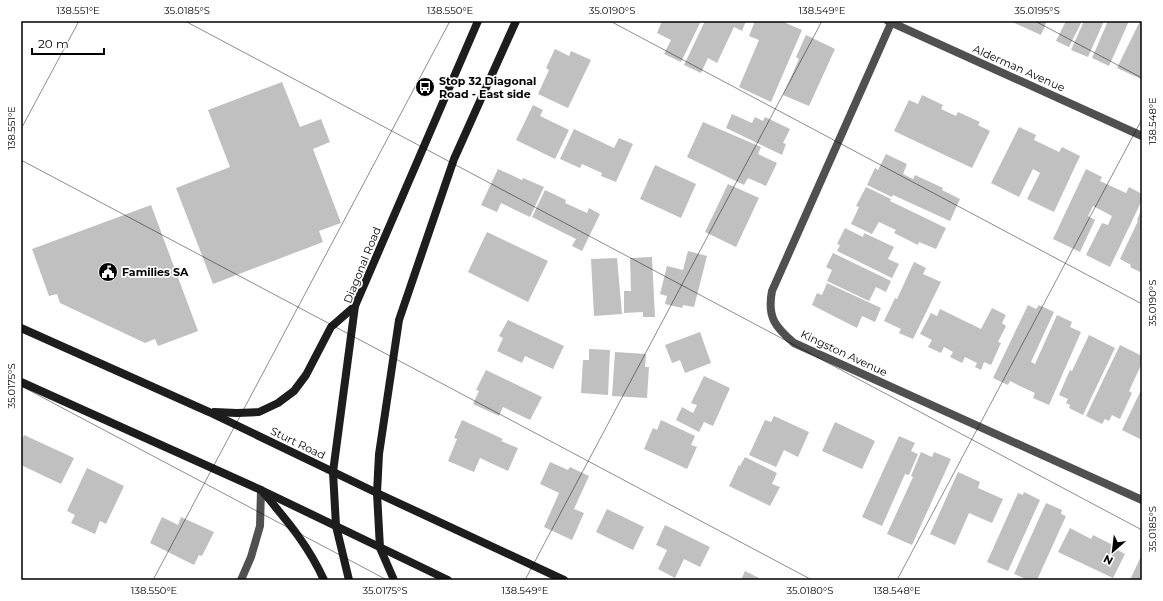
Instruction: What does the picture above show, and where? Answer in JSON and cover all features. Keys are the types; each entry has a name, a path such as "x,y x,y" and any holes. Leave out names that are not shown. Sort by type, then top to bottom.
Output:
{"main road":[{"name":"Diagonal Road","path":"349,580 336,526 333,472 355,306 478,21"},
{"path":"394,580 380,548 377,493 378,454 399,320 454,159 516,21"},
{"path":"209,412 259,412 278,403 294,391 306,375 331,327 355,306"},
{"name":"Sturt Road","path":"21,328 209,412 377,493 564,580"},
{"path":"21,382 261,490 448,580"},
{"path":"261,490 295,529 315,560 324,580"}],"street":[{"name":"Alderman Avenue","path":"890,22 1142,136"},
{"name":"Kingston Avenue","path":"890,22 772,291 770,304 772,317 781,331 794,343 1142,500"},
{"path":"241,580 251,557 260,526 261,490"}],"building":[{"path":"662,21 701,21 681,62 664,54 671,40 657,33"},
{"path":"705,21 746,21 742,31 734,27 717,63 708,58 701,73 684,65"},
{"path":"755,21 781,21 802,30 771,102 739,87 759,40 749,36"},
{"path":"1010,21 1047,21 1041,35"},
{"path":"1066,21 1082,21 1069,47 1056,41"},
{"path":"1084,21 1104,21 1088,57 1071,50"},
{"path":"1108,21 1129,21 1109,66 1092,58"},
{"path":"1140,21 1142,21 1141,79 1117,68"},
{"path":"806,35 835,49 809,106 783,95 799,59 796,57"},
{"path":"555,49 569,56 571,51 591,60 568,108 538,94 549,70 546,68"},
{"path":"282,82 300,127 321,119 330,142 313,149 341,223 319,231 323,242 213,284 176,188 230,167 208,110"},
{"path":"922,95 943,105 941,109 956,116 958,112 980,122 978,125 990,131 972,168 894,131 909,100 918,104"},
{"path":"533,105 543,110 540,116 569,130 555,159 516,140"},
{"path":"732,114 752,123 755,117 763,121 765,117 790,129 783,143 786,144 782,155 726,128"},
{"path":"703,122 761,147 758,154 777,163 766,186 748,178 744,185 687,157"},
{"path":"1019,127 1036,135 1034,140 1059,152 1062,147 1080,156 1054,212 1027,199 1040,173 1033,169 1019,197 991,183"},
{"path":"574,129 614,148 619,138 633,144 616,182 601,176 602,173 582,164 580,168 560,159"},
{"path":"886,154 907,164 903,174 913,179 915,175 943,188 942,190 960,199 950,221 867,185 875,168 878,170"},
{"path":"655,165 696,184 681,218 640,199"},
{"path":"498,169 522,180 523,178 544,187 530,217 501,203 497,212 481,205"},
{"path":"1086,169 1102,177 1100,181 1126,193 1129,187 1142,194 1142,200 1110,267 1086,255 1102,223 1108,225 1112,216 1093,206 1088,216 1095,220 1080,252 1053,239"},
{"path":"728,184 759,198 736,247 705,232"},
{"path":"866,187 891,199 890,201 946,228 936,249 919,242 918,245 894,233 896,230 879,222 872,234 851,224 859,207 856,206"},
{"path":"545,190 566,200 565,203 587,213 589,208 600,214 582,251 572,246 576,239 532,217"},
{"name":"Families SA","path":"151,205 198,331 158,346 155,339 145,343 60,303 57,294 49,296 32,249"},
{"path":"1142,208 1142,273 1130,267 1131,265 1120,259 1138,221 1137,220"},
{"path":"845,228 863,237 864,233 894,247 888,259 899,264 892,278 837,251 840,245 837,244"},
{"path":"487,232 548,261 528,302 468,272"},
{"path":"688,251 707,256 694,307 683,305 682,308 665,304 667,296 660,294 667,266 683,270"},
{"path":"833,253 891,281 886,292 876,287 869,301 827,281 832,270 826,267"},
{"path":"652,257 655,317 643,317 643,312 624,313 624,291 631,291 630,258"},
{"path":"617,258 622,314 594,316 591,259"},
{"path":"914,262 926,268 923,274 941,282 913,339 899,333 901,329 884,321 895,298 897,299"},
{"path":"827,283 881,308 875,322 862,316 857,328 812,305 817,293 822,295"},
{"path":"1028,305 1036,309 1039,305 1054,312 1031,362 1035,364 1057,315 1072,322 1070,327 1081,332 1049,405 1033,398 1035,393 1010,381 1008,385 993,378"},
{"path":"992,308 1006,315 1002,323 1006,326 998,342 1001,343 991,365 984,362 981,370 975,367 977,363 965,357 962,363 950,357 953,352 944,347 941,353 928,347 932,340 920,334 931,313 937,316 940,309 981,329"},
{"path":"508,320 564,346 553,369 525,356 522,363 497,351 503,338 499,336"},
{"path":"700,332 711,363 685,373 680,360 672,363 665,345"},
{"path":"1089,335 1115,348 1083,415 1069,408 1070,405 1066,403 1068,399 1059,395 1070,370 1072,371"},
{"path":"1120,345 1142,356 1142,363 1129,391 1132,393 1120,419 1112,415 1109,421 1105,419 1102,424 1086,416"},
{"path":"589,349 610,350 608,395 581,393 583,360 589,360"},
{"path":"615,352 646,354 645,367 649,367 647,398 612,396"},
{"path":"486,370 542,397 530,420 503,407 499,416 473,404 479,391 476,390"},
{"path":"704,376 730,388 713,426 704,422 699,432 676,420 682,407 693,413 697,405 691,403"},
{"path":"1142,388 1142,440 1122,430"},
{"path":"774,416 809,432 798,457 784,450 776,467 749,455 765,420 771,422"},
{"path":"462,420 503,439 501,441 518,448 508,471 480,458 474,472 448,461 457,439 454,438"},
{"path":"661,420 695,436 691,445 697,447 687,469 644,449 653,428 657,430"},
{"path":"835,422 875,441 862,469 822,451"},
{"path":"24,435 74,458 61,484 21,465 21,442"},
{"path":"899,436 915,443 911,451 918,454 909,475 905,474 882,526 862,517"},
{"path":"921,452 932,457 934,452 951,459 912,545 887,534 913,477 911,476"},
{"path":"745,457 777,473 772,484 780,487 770,506 729,486 739,465 740,466"},
{"path":"550,462 568,470 570,467 589,476 574,509 584,513 572,540 544,527 559,493 540,484"},
{"path":"87,468 124,486 106,524 100,521 95,534 71,523 75,515 67,511"},
{"path":"958,472 980,482 978,488 1003,499 992,523 969,513 955,545 930,534"},
{"path":"1024,492 1040,500 1008,571 987,562 1018,493 1023,495"},
{"path":"1046,503 1062,510 1061,514 1066,516 1037,580 1028,580 1014,574"},
{"path":"607,509 644,527 633,550 596,532"},
{"path":"162,517 178,525 181,517 214,532 202,556 199,555 194,565 150,543"},
{"path":"665,525 710,547 700,567 684,559 675,578 658,569 667,550 656,545"},
{"path":"1070,528 1091,539 1093,535 1117,547 1116,549 1125,554 1113,578 1058,552"},
{"path":"1142,554 1142,580 1130,580"},
{"path":"745,571 763,580 741,580"}],"place":[{"name":"Stop 32 Diagonal Road - East side","path":"425,87"},
{"name":"Families SA","path":"108,272"}]}
